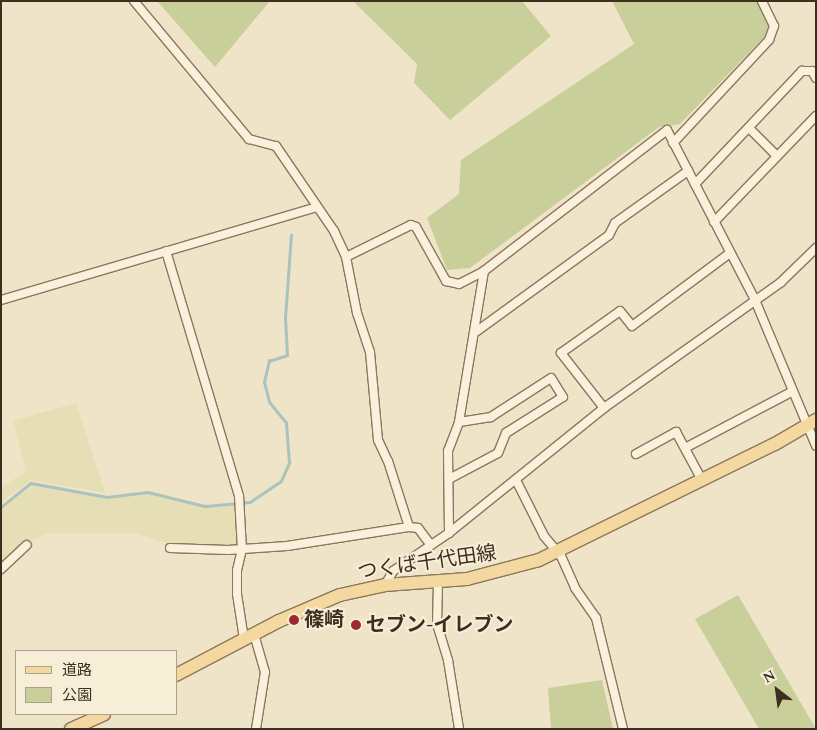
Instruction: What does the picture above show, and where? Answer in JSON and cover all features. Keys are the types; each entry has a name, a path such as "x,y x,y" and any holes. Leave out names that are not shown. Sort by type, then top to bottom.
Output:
{"main road":[{"name":"つくば千代田線","path":"178,674 249,636 328,600 386,585 438,583 501,572 558,552 812,423"},
{"path":"72,729 102,715"}],"street":[{"path":"134,1 249,139 276,146 334,231 346,258 357,313 370,352 378,440 388,461 409,527"},
{"path":"673,143 769,40 774,26 762,1"},
{"path":"694,184 750,128 802,71 812,71 816,78"},
{"path":"714,222 816,116"},
{"path":"750,128 777,156"},
{"path":"346,258 411,225 416,227 446,281 451,284 459,284 484,270 667,130 755,300 793,391 812,423 816,446"},
{"path":"477,331 609,235 615,222 688,171"},
{"path":"1,300 317,207"},
{"path":"386,585 393,571 449,532 604,408 755,300 816,248"},
{"path":"166,252 239,496 242,549 237,570 237,594 249,636 265,672 255,728"},
{"path":"604,408 561,353 620,311 632,326 730,253"},
{"path":"449,532 448,451 459,422 477,331 484,270"},
{"path":"449,479 498,453 506,433 563,397 551,378 491,417 459,422"},
{"path":"685,448 793,391"},
{"path":"636,454 676,432 702,480"},
{"path":"516,480 544,536 558,552 575,588 596,618 623,729"},
{"path":"170,548 242,549 297,545 409,527 418,528 431,545"},
{"path":"1,569 27,545"},
{"path":"438,583 437,624 448,660 459,729"}],"shaded area":[{"path":"76,403 105,493 31,480 1,502 1,488 26,471 13,421"},
{"path":"33,485 107,499 150,494 202,507 237,505 240,547 172,545 135,533 48,533 29,541 1,566 1,510"}],"green space":[{"path":"157,1 270,1 215,67"},
{"path":"353,1 522,1 551,36 450,120 414,83 417,64"},
{"path":"612,1 758,1 771,30 680,124 659,127 470,268 447,270 427,218 459,194 461,160 634,44"},
{"path":"738,595 816,729 759,729 695,619"},
{"path":"602,680 613,729 551,729 548,688"}],"waterway":[{"path":"1,507 31,483 107,497 148,492 205,506 250,502 281,481 289,463 286,423 269,402 264,382 269,361 287,355 285,318 291,235"}],"place":[{"name":"篠崎","path":"294,620"},
{"name":"セブン-イレブン","path":"356,625"}]}
